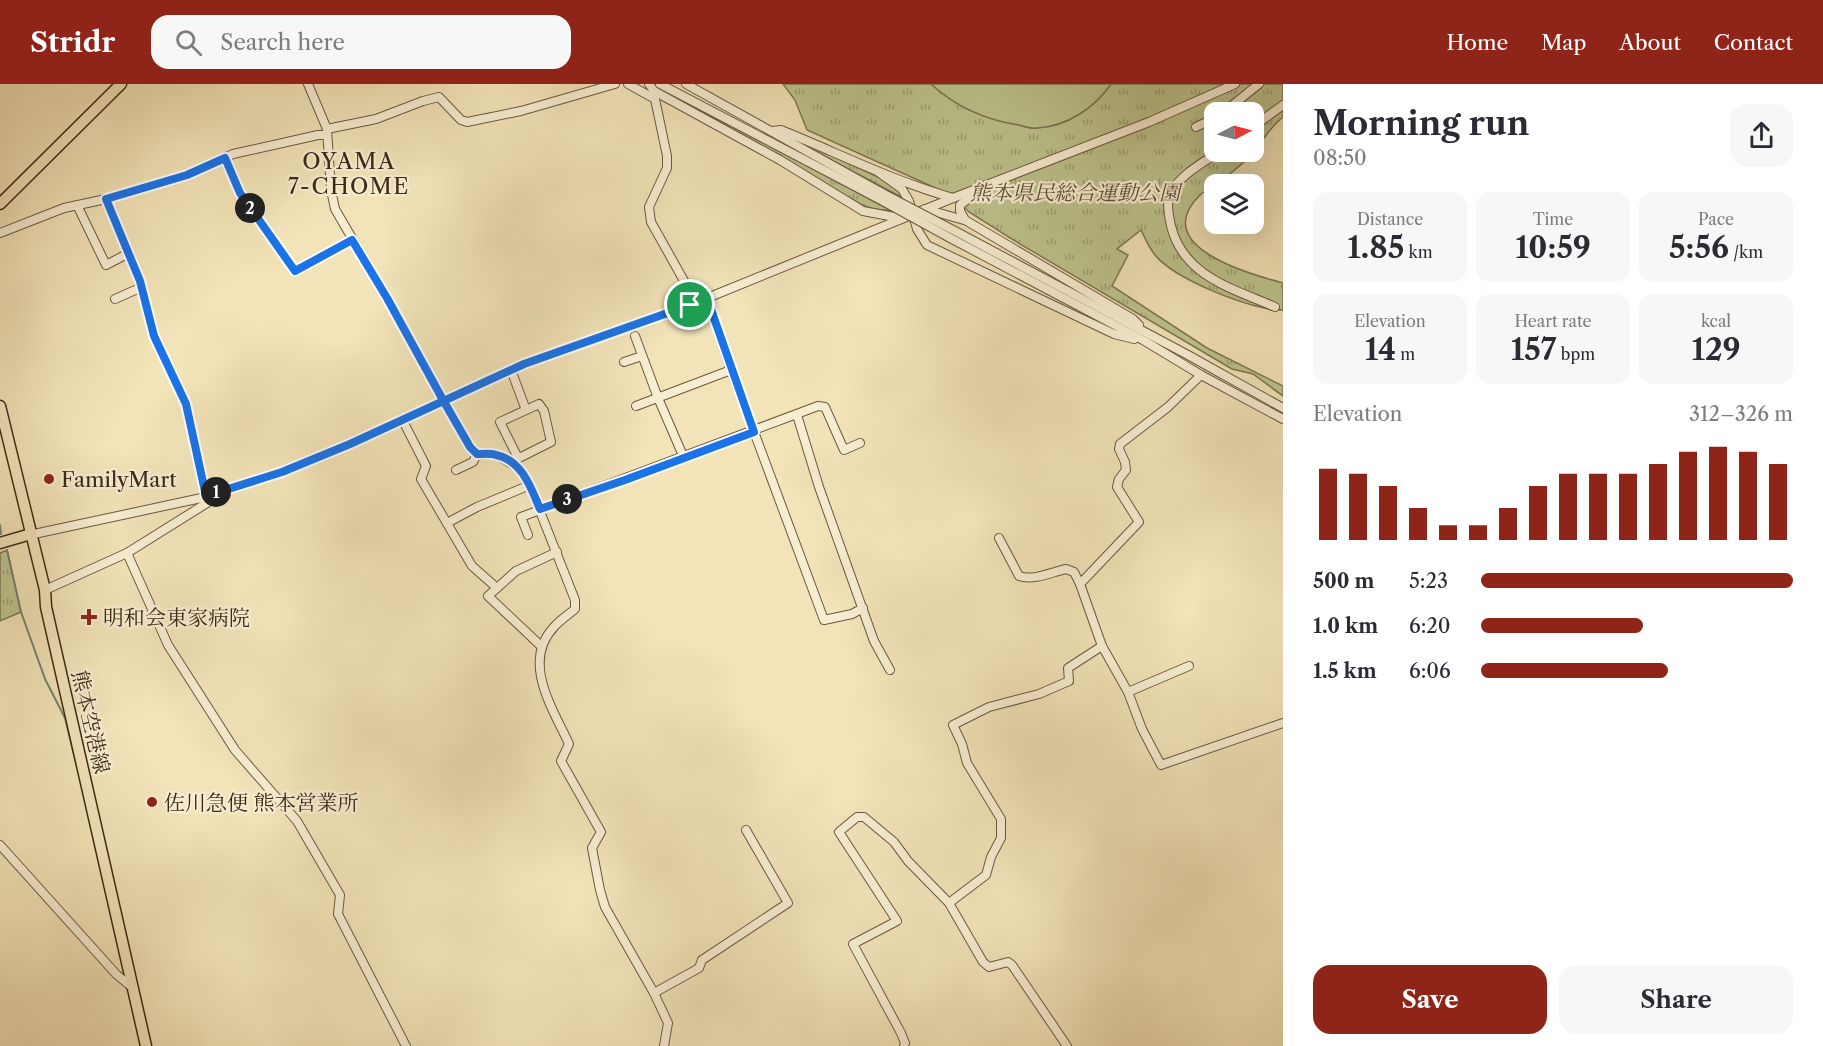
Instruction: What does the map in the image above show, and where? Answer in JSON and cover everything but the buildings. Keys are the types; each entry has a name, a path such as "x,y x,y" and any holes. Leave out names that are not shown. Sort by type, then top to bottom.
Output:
{"main road":[{"path":"0,204 121,84"},
{"name":"熊本空港線","path":"0,406 45,590 46,606 80,762 146,1046"},
{"path":"0,543 32,534"}],"street":[{"path":"308,84 327,132 331,190 335,209 470,447 477,454 497,455 514,460 551,442 543,411 539,404 500,422 514,460 530,485 575,600 575,609 552,628 542,646 538,669 542,687 569,744 561,760 601,832 592,848 605,908 654,993 668,1023 664,1046"},
{"path":"0,233 77,205 106,199 187,175 225,158 376,119 439,97 461,120 467,122 521,111 615,84"},
{"path":"628,84 655,99 667,156 667,168 649,207 651,222 688,288 690,305"},
{"path":"649,84 654,91 780,160 863,211 908,216"},
{"path":"660,84 883,197 1283,408"},
{"path":"686,84 772,131 883,197"},
{"path":"32,534 206,496 282,472 511,370 690,305 924,209 1149,122 1235,84"},
{"path":"1239,102 1259,84"},
{"path":"1264,119 1283,105"},
{"path":"1196,127 1204,123"},
{"path":"772,131 781,129 877,171 953,198"},
{"path":"225,158 240,193 295,271 352,240"},
{"path":"1205,162 1185,176 1169,195 1168,217 1173,235 1185,258 1207,278 1275,307"},
{"path":"877,171 902,189 909,201 908,216 927,245 1114,334 1145,337"},
{"path":"965,220 960,211 960,205 987,185"},
{"path":"45,590 127,554 207,503 186,404 154,336 142,287 106,199"},
{"path":"77,205 106,265 129,253"},
{"path":"924,209 965,220 1133,319 1145,337 1201,375 1283,419"},
{"path":"115,299 142,287"},
{"path":"707,298 731,370 824,620 852,614 863,608"},
{"path":"635,336 684,458"},
{"path":"624,362 642,356"},
{"path":"511,370 526,410"},
{"path":"636,406 731,370"},
{"path":"1080,584 1139,522 1117,488 1119,479 1126,470 1119,449 1120,444 1168,407 1201,375"},
{"path":"528,534 520,517 754,432 818,406 825,407 844,450 860,443"},
{"path":"797,415 819,487 874,641 890,670"},
{"path":"402,419 426,466 421,479 472,566 497,588"},
{"path":"456,470 473,462 477,454"},
{"path":"447,523 477,507 530,485"},
{"path":"999,538 1019,576 1023,578 1038,577 1066,569 1074,572 1102,646 1128,692 1142,729 1161,765 1283,723"},
{"path":"542,646 488,596 516,571 557,552"},
{"path":"127,554 168,645 235,750 297,821 340,895 338,914 406,1046"},
{"path":"949,903 986,874 991,857 1001,838 1001,819 967,763 962,744 953,726 989,707 1039,694 1069,681 1068,668 1102,646"},
{"path":"1128,692 1189,666"},
{"path":"904,1046 901,1033 853,944 897,921 839,832 857,818 864,818 894,842 949,903 983,962 989,967 1008,962 1012,965 1067,1046"},
{"path":"654,993 699,968 702,960 788,903 746,830"},
{"path":"0,845 116,974 134,989"}],"green space":[{"name":"熊本県民総合運動公園","path":"783,84 931,84 961,106 972,111 995,120 1035,128 1048,127 1070,120 1097,101 1111,84 1283,84 1283,117 1264,138 1264,102 1204,102 1204,162 1244,162 1230,174 1204,174 1204,192 1187,213 1186,229 1194,243 1209,255 1248,273 1283,283 1283,310 1270,309 1234,299 1179,274 1155,255 1141,230 1117,249 1128,255 1112,286 1207,348 1283,386 1283,396 1253,374 1232,369 1015,241 969,212 953,196 807,130 795,100"},
{"path":"931,84 1111,84 1097,101 1070,120 1048,127 1030,128 995,120 972,111 961,106"},
{"path":"657,85 892,211 873,209 860,204"},
{"path":"786,136 893,184 905,199"},
{"path":"7,550 21,612 0,621 0,553"}],"waterway":[{"path":"0,525 1,534"},
{"path":"7,550 21,612 45,679 65,718 77,767"}],"place":[{"name":"FamilyMart","path":"49,479"},
{"name":"明和会東家病院","path":"89,617"},
{"name":"佐川急便 熊本営業所","path":"152,802"}],"district":[{"name":"OYAMA 7-CHOME","path":"349,174"}],"route":[{"path":"690,305 524,364 443,400 350,444 282,472 206,496 186,404 154,336 140,281 106,199 187,175 225,158 240,193 295,271 352,240 387,298 443,400 470,447 477,454 497,455 519,468 528,481 540,509 754,432 707,298 690,305"}]}
